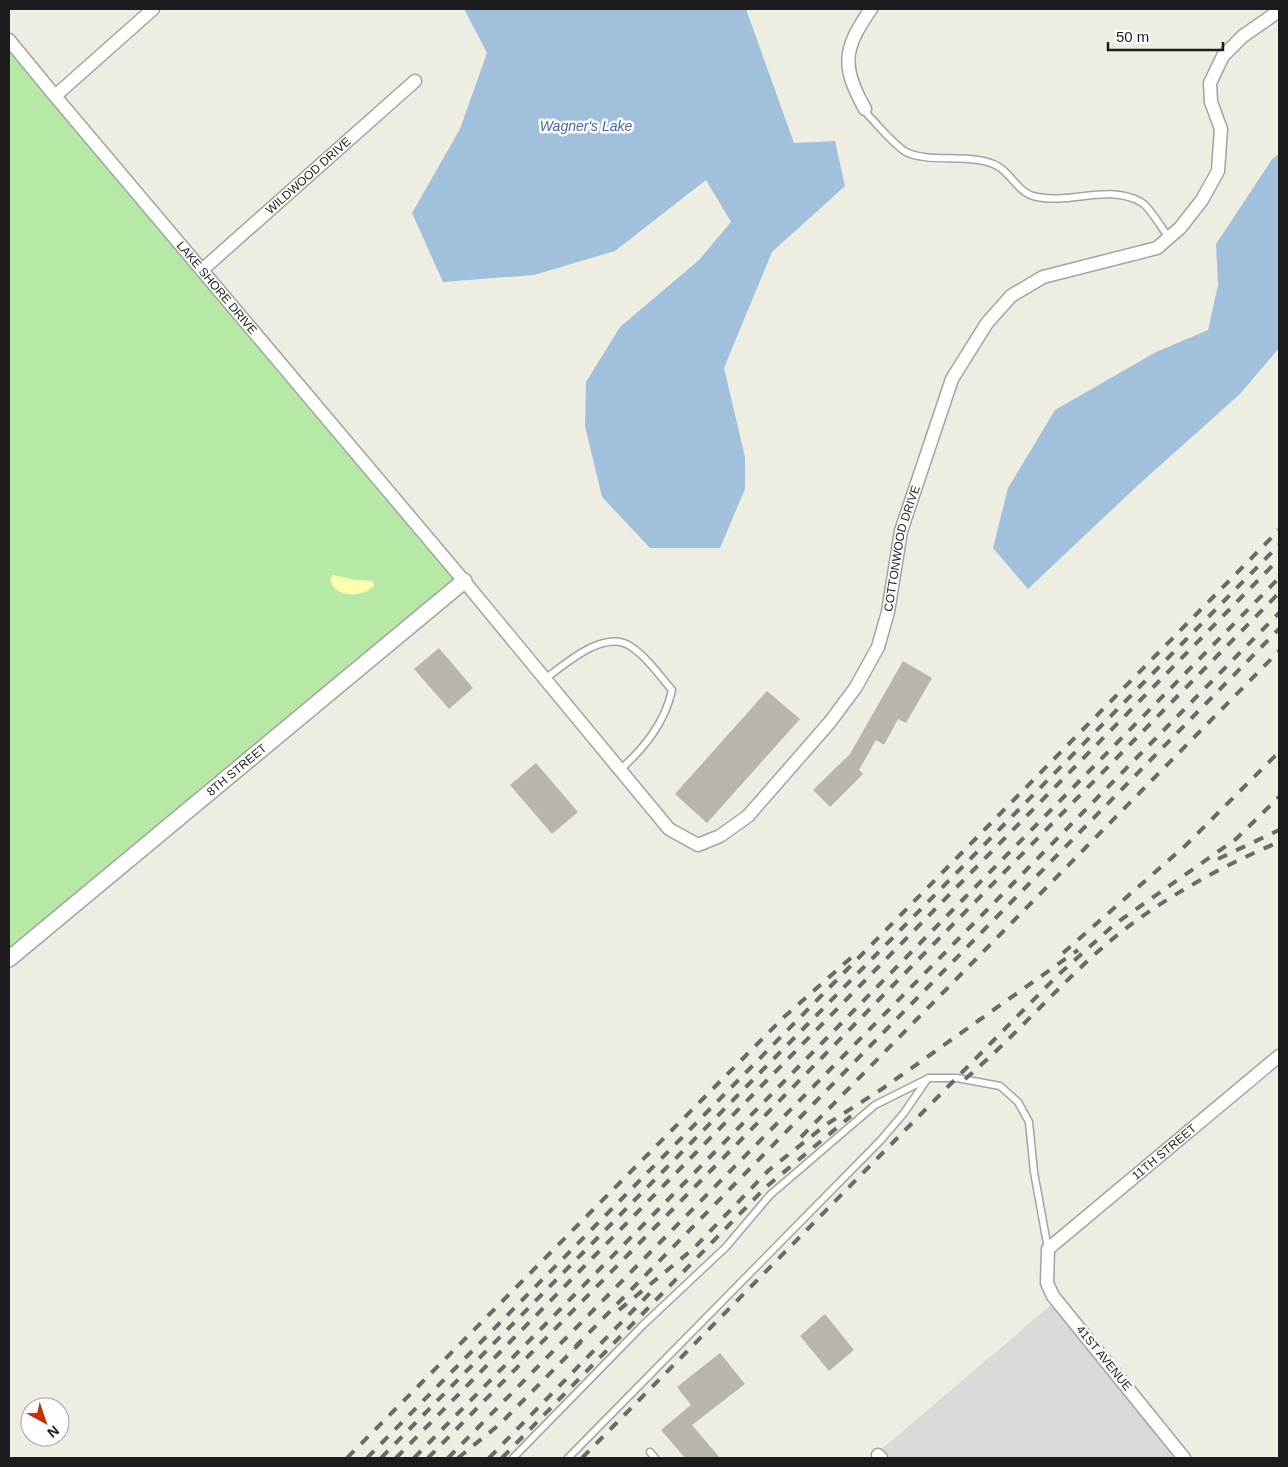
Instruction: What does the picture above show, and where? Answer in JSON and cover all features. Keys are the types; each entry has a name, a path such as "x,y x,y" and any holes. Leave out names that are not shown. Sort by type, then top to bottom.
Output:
{"street":[{"path":"55,96 153,9"},
{"path":"864,109 851,84 846,61 860,25 871,9"},
{"name":"COTTONWOOD DRIVE","path":"464,581 670,829 698,845 720,836 748,816 830,722 856,687 878,647 888,612 901,531 927,448 952,379 987,322 1011,296 1043,277 1078,266 1135,256 1157,248 1169,238 1202,200 1218,170 1221,129 1211,102 1210,83 1213,76 1223,56 1273,12"},
{"name":"LAKE SHORE DRIVE","path":"9,40 464,581"},
{"name":"WILDWOOD DRIVE","path":"202,270 415,82"},
{"name":"8TH STREET","path":"9,959 464,581"},
{"name":"11TH STREET","path":"1048,1250 1279,1056"},
{"name":"41ST AVENUE","path":"1048,1250 1047,1283 1053,1296 1184,1458"}],"lane":[{"path":"864,109 906,152 928,157 970,159 999,167 1016,186 1034,197 1060,200 1088,195 1115,194 1143,202 1169,238"},
{"path":"545,679 582,651 614,641 628,644 644,656 672,690 669,704 643,748 620,770"},
{"path":"513,1458 643,1325 726,1247 770,1195 874,1105 928,1078 957,1078 1000,1086 1018,1102 1030,1122 1034,1172 1048,1250"},
{"path":"568,1458 880,1141 904,1113 928,1078"},
{"path":"650,1452 655,1458"}],"shaded area":[{"path":"9,40 464,581 9,959"},
{"path":"1057,1300 1184,1458 871,1458"}],"sand":[{"path":"333,575 355,580 373,581 374,586 357,594 343,593 333,586 330,580"}],"water":[{"name":"Wagner's Lake","path":"464,9 746,9 794,143 835,141 845,186 772,252 724,368 745,457 745,489 720,548 650,548 602,497 585,426 586,382 620,327 699,260 731,222 706,180 615,251 534,275 443,282 412,213 460,129 487,53"},
{"path":"1279,154 1279,348 1240,394 1136,487 1028,589 993,548 1008,488 1055,410 1156,352 1208,330 1218,285 1216,244 1273,158"}],"building":[{"path":"439,648 473,688 449,709 414,669"},
{"path":"903,661 932,678 906,723 898,719 884,745 876,740 859,770 863,774 830,807 813,790 850,754"},
{"path":"767,691 800,719 707,823 675,794"},
{"path":"536,763 578,812 552,834 510,785"},
{"path":"825,1314 854,1350 829,1371 800,1336"},
{"path":"720,1353 745,1384 692,1425 720,1458 685,1458 661,1430 691,1405 677,1387"}],"railway":[{"path":"367,1458 1279,530"},
{"path":"381,1458 1279,545"},
{"path":"396,1458 1279,559"},
{"path":"414,1458 1279,578"},
{"path":"428,1458 1279,593"},
{"path":"448,1458 1279,613"},
{"path":"575,1347 1279,629"},
{"path":"801,1137 1279,651"},
{"path":"1063,953 1186,845 1279,752"},
{"path":"582,1458 1057,976 1115,924 1236,839 1279,797"},
{"path":"1218,859 1279,830"},
{"path":"965,1079 1094,955 1136,921 1206,877 1279,842"},
{"path":"619,1310 693,1249 769,1170 827,1124 882,1089 1078,950"},
{"path":"347,1458 784,1017 853,956"},
{"path":"502,1458 766,1187 851,1116"},
{"path":"489,1458 653,1290"},
{"path":"458,1458 500,1424 581,1342"}]}
